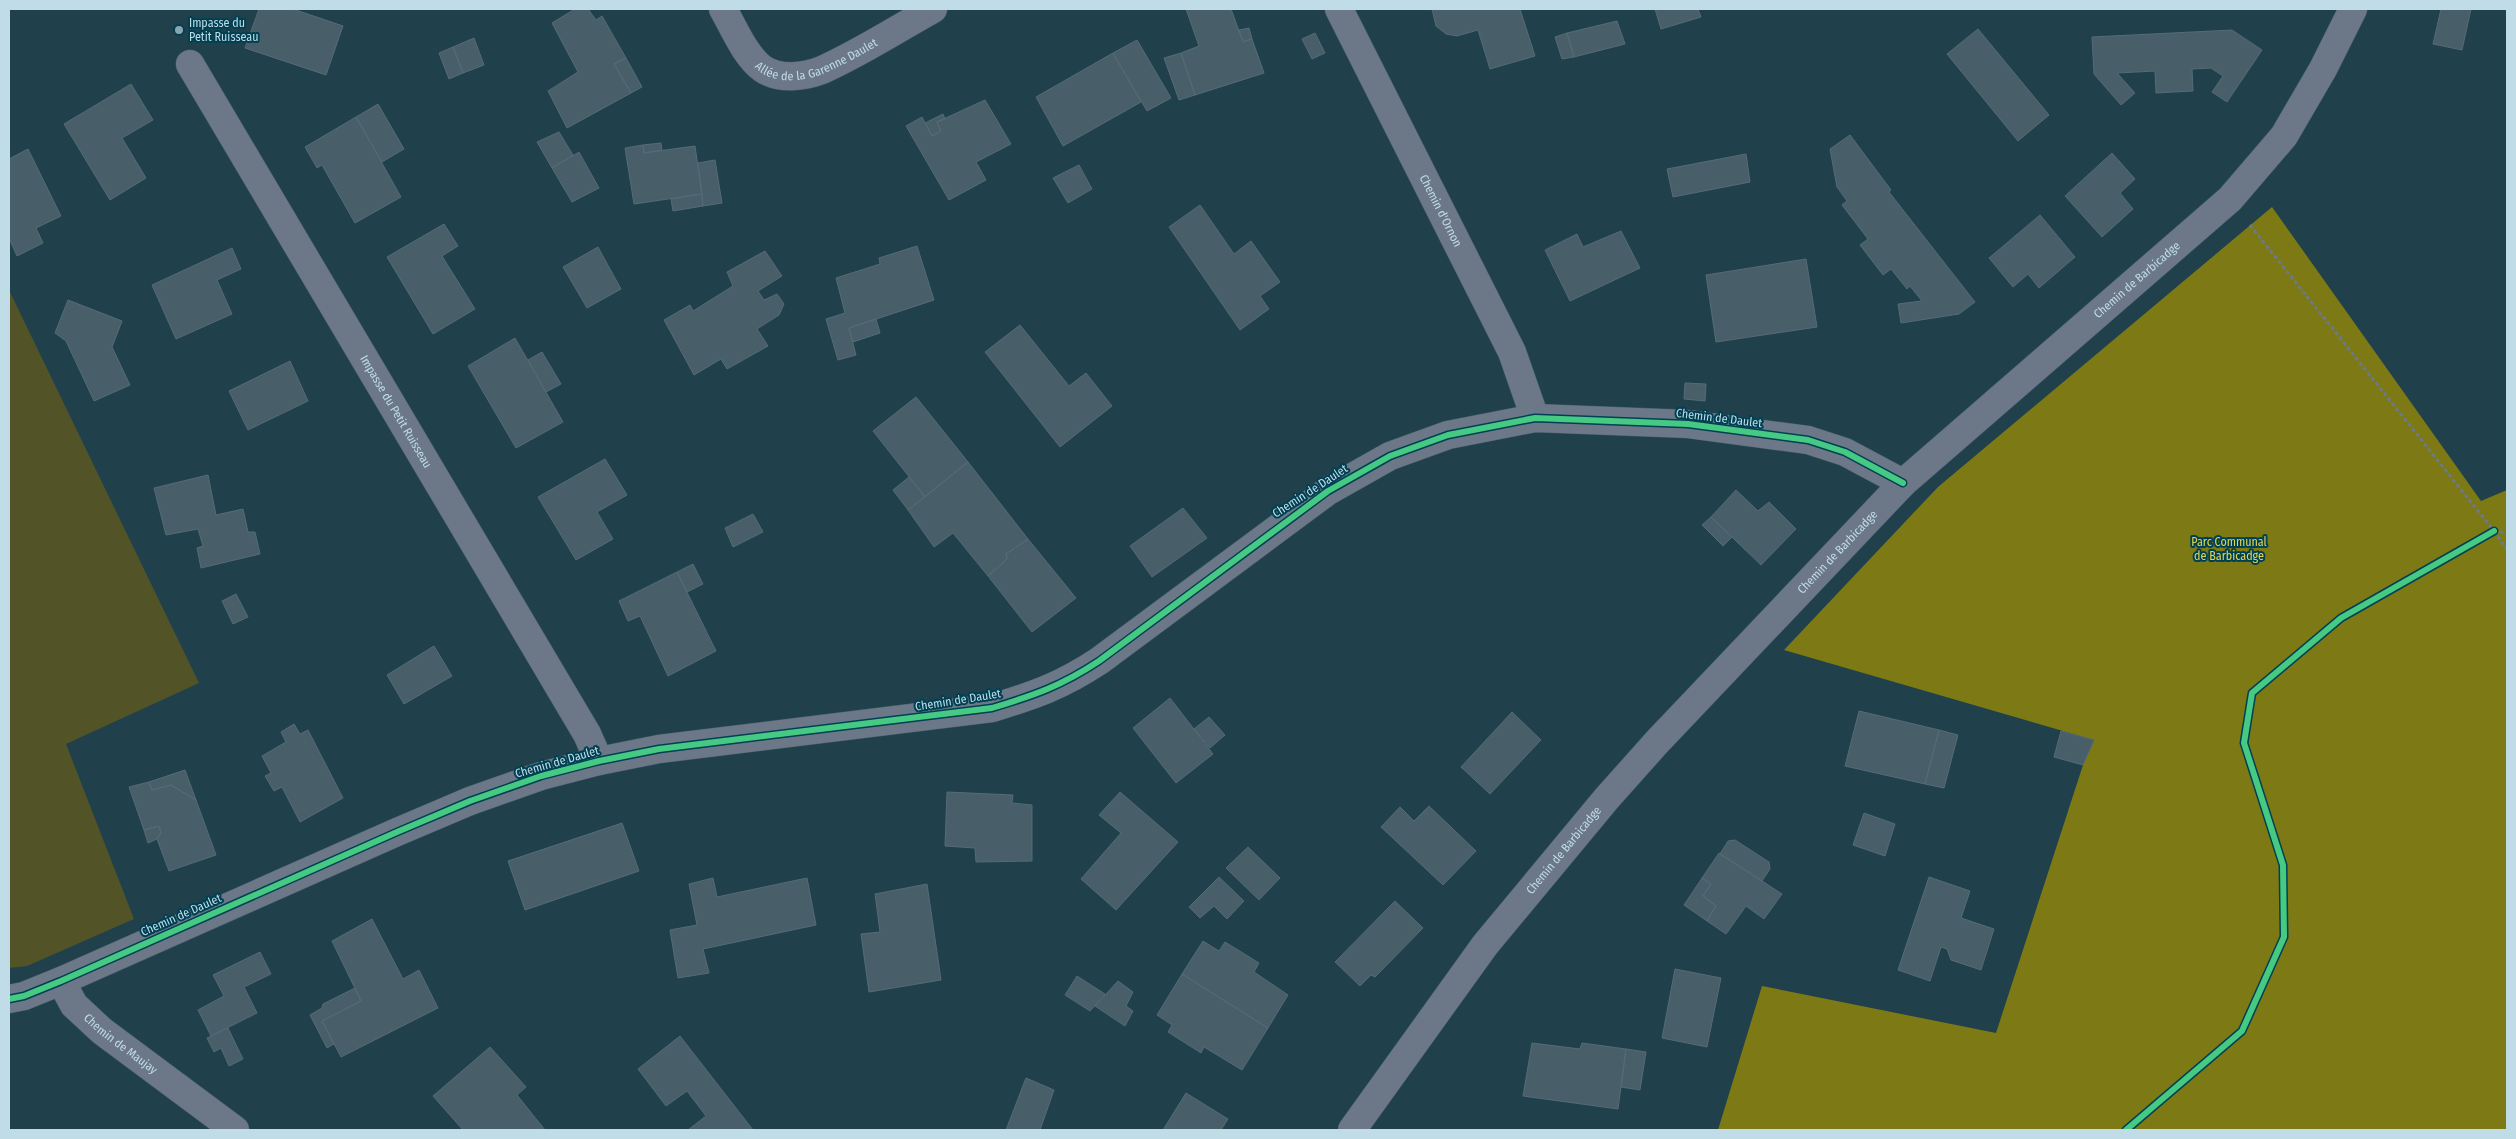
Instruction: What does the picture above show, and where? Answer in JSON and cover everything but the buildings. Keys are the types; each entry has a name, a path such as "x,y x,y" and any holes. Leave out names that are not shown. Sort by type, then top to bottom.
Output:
{"street":[{"name":"Allée de la Garenne Daulet","path":"723,9 750,55 763,69 780,77 801,76 821,70 933,9"},
{"name":"Chemin d'Ornon","path":"1338,9 1512,352 1535,418"},
{"name":"Chemin de Barbicadge","path":"1352,1130 1485,946 1607,798 1903,483 2230,200 2284,136 2323,69 2353,9"},
{"name":"Impasse du Petit Ruisseau","path":"190,64 587,734 599,761"},
{"name":"Chemin de Daulet","path":"62,981 470,801 541,776 599,761 698,744 992,708 1033,696 1068,682 1328,491 1390,456 1448,435 1535,418 1688,424 1808,440 1845,452 1903,483"},
{"path":"9,999 24,996 62,981"},
{"name":"Chemin de Maujay","path":"62,981 74,1005 102,1031 235,1130"}],"path":[{"path":"2230,200 2494,531 2507,550"},
{"path":"2494,531 2507,533"}],"shaded area":[{"path":"9,290 199,683 66,744 134,919 27,966 9,968"}],"green space":[{"name":"Parc Communal de Barbicadge","path":"2272,207 2481,501 2507,490 2507,1130 1718,1130 1762,986 1996,1033 2083,765 2094,740 1784,650 1938,487"}],"cycle path":[{"path":"9,999 24,996 61,981 470,801 541,776 599,761 659,749 992,708 1035,694 1072,677 1099,661 1328,491 1390,456 1448,435 1535,418 1688,424 1808,440 1845,452 1903,483"},
{"path":"2126,1130 2242,1031 2284,937 2283,865 2244,743 2252,693 2341,618 2494,531"}],"place":[{"name":"Impasse du Petit Ruisseau","path":"179,30"}]}
